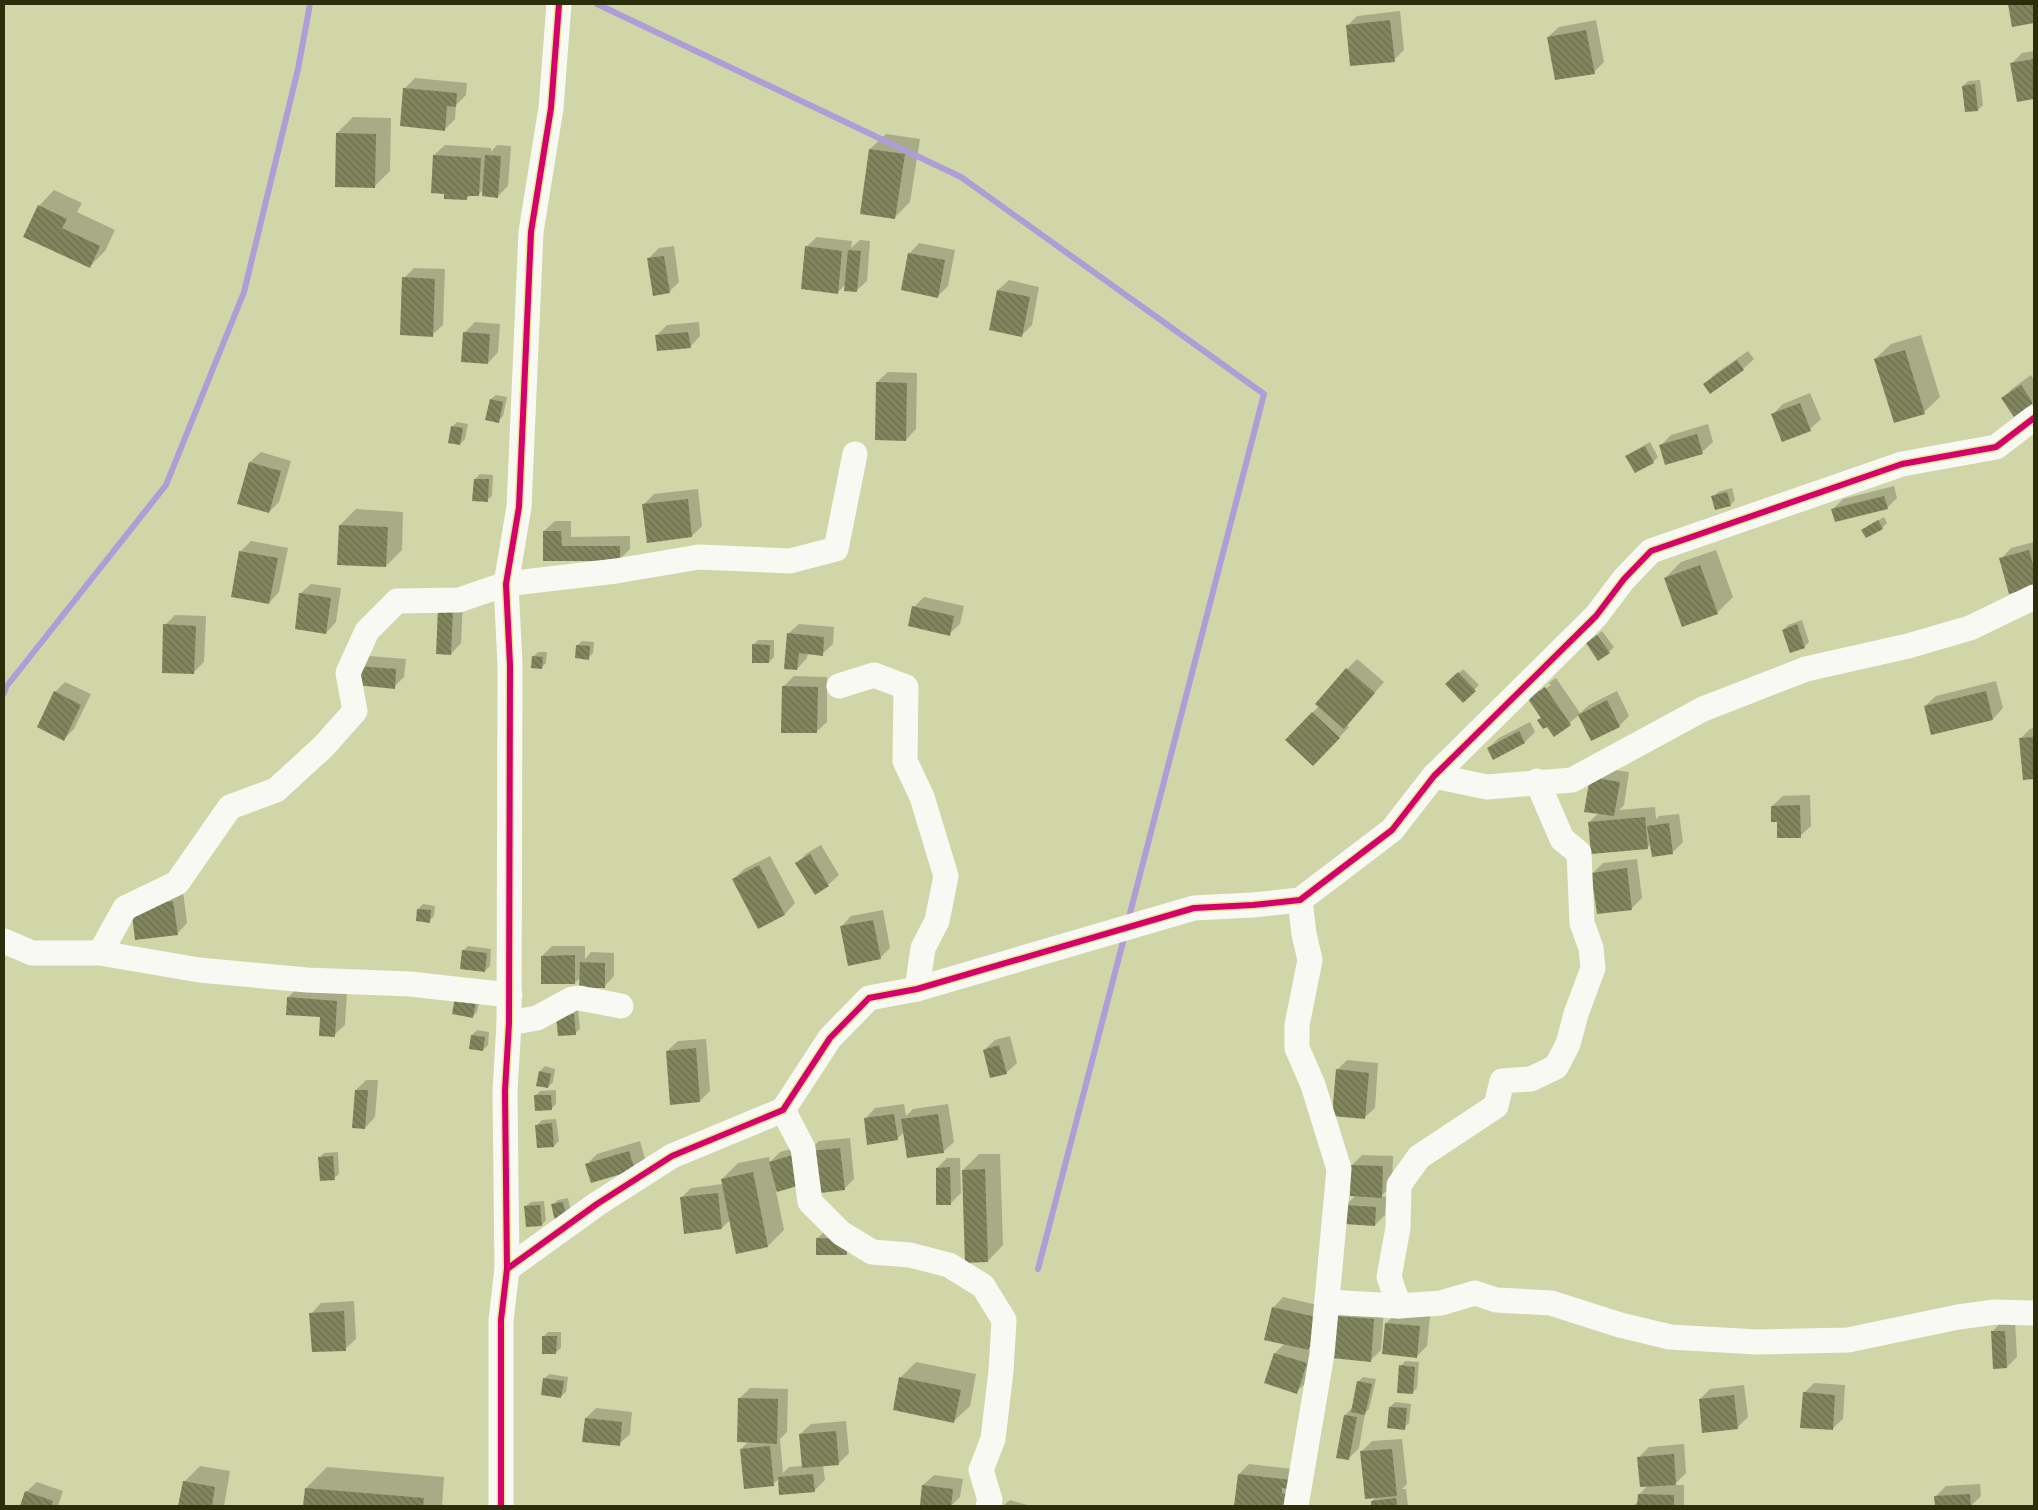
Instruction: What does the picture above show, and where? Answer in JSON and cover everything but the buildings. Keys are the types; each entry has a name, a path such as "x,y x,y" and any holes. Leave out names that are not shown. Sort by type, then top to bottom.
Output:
{"street":[{"path":"501,1506 501,1320 507,1269 505,1091 510,1023 510,665 506,584 519,507 531,232 551,108 559,4"},
{"path":"507,1269 597,1204 672,1156 783,1110 830,1038 869,998 917,989 1194,908 1300,900 1392,830 1434,776 1596,616 1624,579 1651,551 1902,464 1996,447 2034,418"},
{"path":"100,953 125,908 177,882 230,807 276,790 324,746 355,711 348,673 367,631 397,601 459,600 506,584 616,571 699,557 790,561 836,549 855,454"},
{"path":"1434,776 1487,786 1536,781 1572,780 1703,709 1806,669 1908,646 1970,628 2034,597"},
{"path":"839,686 874,674 906,687 905,761 922,797 946,876 937,921 923,948 917,989"},
{"path":"1400,1306 1390,1277 1398,1228 1399,1185 1419,1157 1496,1106 1502,1081 1531,1079 1556,1067 1568,1044 1576,1014 1593,968 1591,948 1582,923 1579,853 1562,839 1536,781"},
{"path":"1296,1506 1322,1354 1339,1169 1313,1085 1297,1048 1297,1025 1310,960 1304,934 1300,900"},
{"path":"4,941 32,953 100,953 199,970 307,980 410,984 510,995"},
{"path":"510,1023 537,1018 572,999 579,998 621,1006"},
{"path":"783,1110 803,1148 810,1202 841,1233 872,1252 910,1256 949,1265 983,1286 1004,1320 1001,1371 993,1439 981,1470 990,1500 988,1506"},
{"path":"1327,1302 1400,1306 1441,1303 1474,1293 1496,1300 1551,1303 1620,1325 1670,1337 1757,1342 1848,1340 1958,1317 1995,1312 2034,1313"}],"waterway":[{"path":"4,693 6,687 166,485 244,292 298,69 310,4"},
{"path":"597,4 961,177 1264,394 1128,921"},
{"path":"1038,1269 1125,934"}],"cycle path":[{"path":"501,1506 501,1320 507,1269 505,1091 509,1023 510,665 506,584 519,507 531,232 551,108 559,4"},
{"path":"507,1269 597,1204 672,1156 783,1110 830,1038 869,998 917,989 1194,908 1300,900 1392,830 1434,776 1596,616 1624,579 1651,551 1902,464 1996,447 2034,418"}]}
